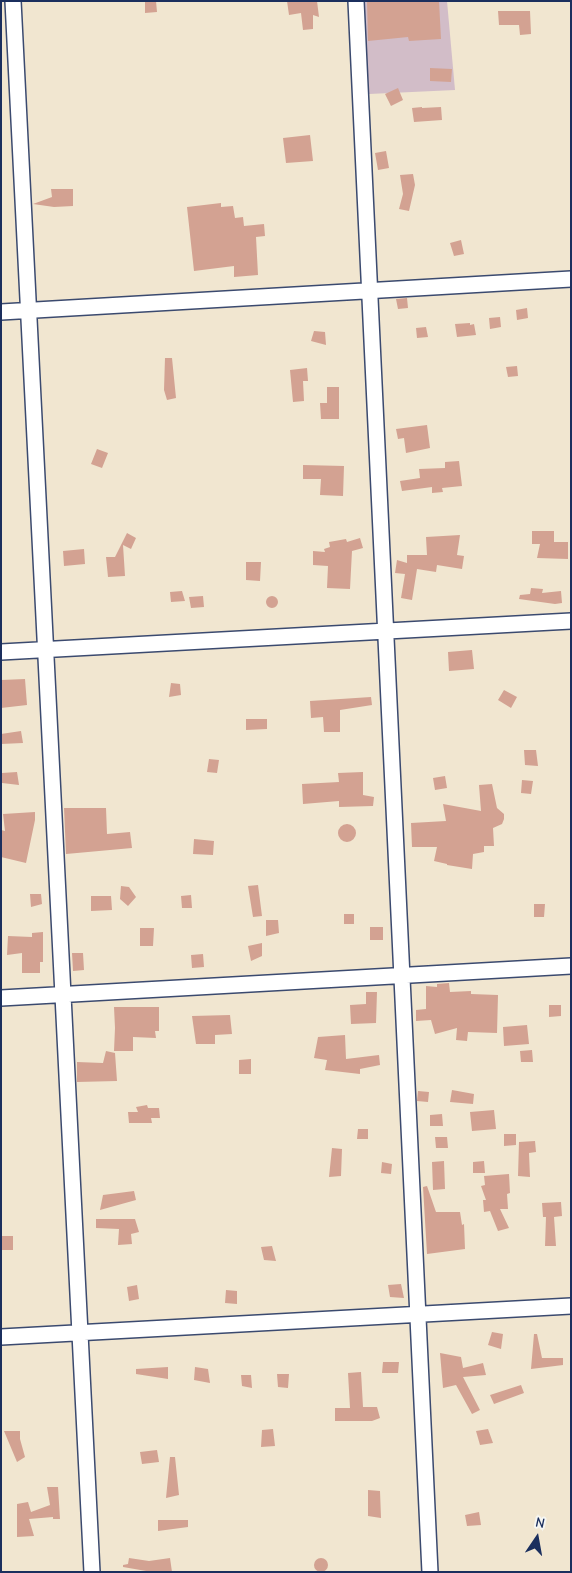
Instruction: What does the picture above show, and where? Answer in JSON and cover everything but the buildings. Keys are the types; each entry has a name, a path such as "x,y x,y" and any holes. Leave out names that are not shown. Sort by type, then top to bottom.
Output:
{"street":[{"path":"13,1 92,1572"},
{"path":"356,1 430,1572"},
{"path":"1,312 571,279"},
{"path":"1,652 571,621"},
{"path":"1,998 571,966"},
{"path":"1,1337 571,1306"}],"shaded area":[{"path":"363,1 447,1 455,90 369,94"}]}
